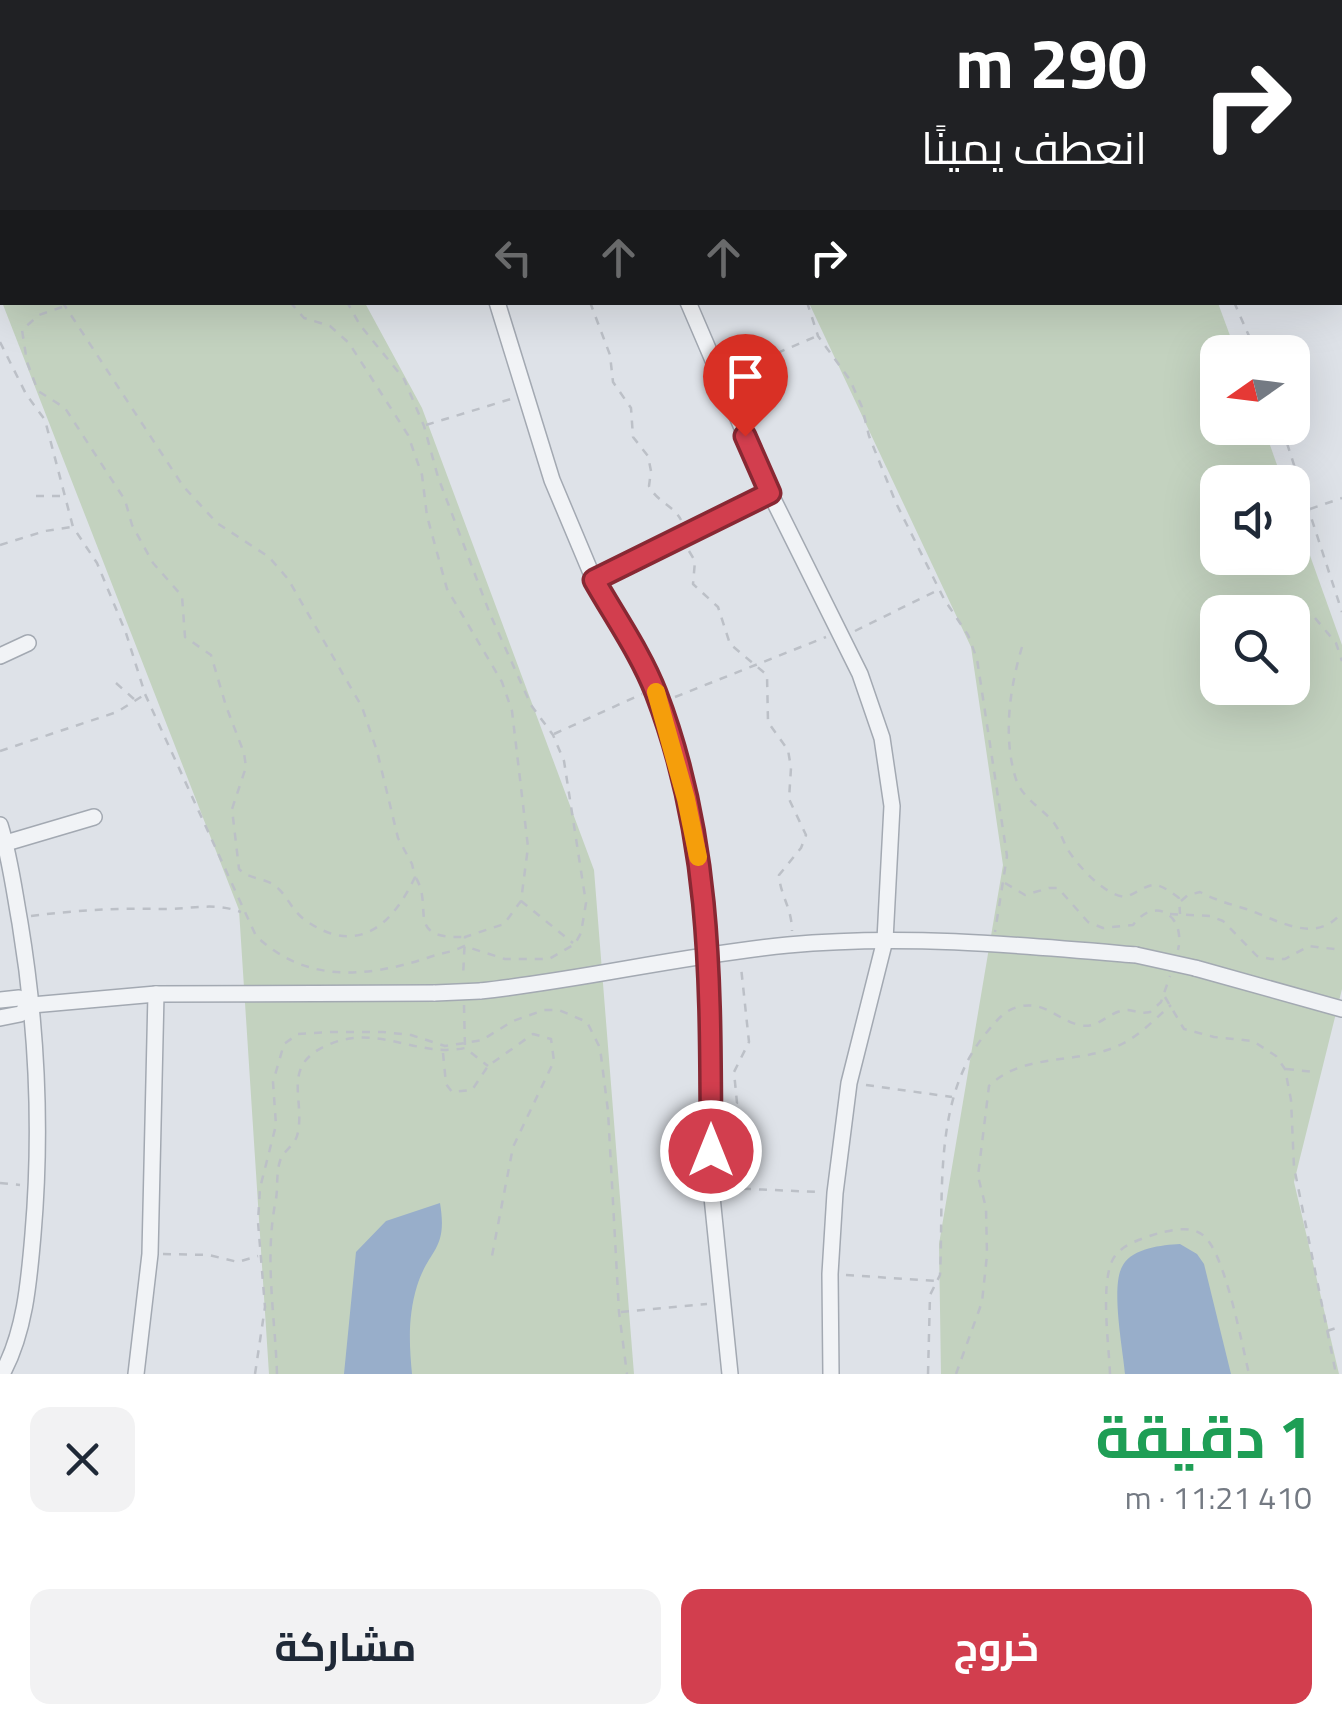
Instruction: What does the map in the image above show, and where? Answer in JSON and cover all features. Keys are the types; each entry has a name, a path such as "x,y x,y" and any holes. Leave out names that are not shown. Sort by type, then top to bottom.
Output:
{"street":[{"path":"498,305 552,480 594,580 657,696 690,818 702,876 710,955 711,1188 730,1374"},
{"path":"689,305 770,493 842,634 882,738 892,806 885,940 849,1083 834,1193 831,1374"},
{"path":"594,580 770,493"},
{"path":"0,656 28,643"},
{"path":"6,843 94,817"},
{"path":"0,826 32,1005 38,1103 37,1186 20,1326 2,1374"},
{"path":"0,1018 20,1014 32,1005 156,994 480,991 549,984 738,950 885,940 992,942 1136,955 1342,1009"},
{"path":"136,1374 150,1254 156,994"},
{"path":"0,1000 20,998 32,1005"}],"path":[{"path":"62,305 22,330 27,362 38,392 65,408 125,500 132,524 153,562 182,596 185,636 205,648 214,662 246,767 232,809 239,869 249,878 275,885 306,921 358,938 386,920 415,877"},
{"path":"65,305 184,486 216,523 269,558 288,579 362,708 398,838 422,890 426,927 465,937 504,924 520,901 528,847 512,711 502,682 448,589 427,516 422,475 408,436 349,343 330,326 304,318 293,305"},
{"path":"0,342 45,420 73,527 96,563 126,633 145,694 256,936 276,955 301,966 337,972 384,972 464,946 505,959 536,960 562,954 574,944 586,918 564,761 531,705 490,614 404,379 349,305"},
{"path":"591,305 610,355 613,382 632,408 633,436 648,456 649,486 660,500 676,510 695,561 692,584 718,606 730,644 763,671 768,681 768,722 788,750 789,800 805,828 804,842 780,875 792,914 791,945"},
{"path":"808,305 818,336 850,380 885,478 977,659 1007,856 992,942"},
{"path":"1235,305 1249,335"},
{"path":"720,378 818,336"},
{"path":"0,358 10,364"},
{"path":"424,426 526,395"},
{"path":"36,496 63,496"},
{"path":"1310,509 1342,498"},
{"path":"1310,516 1342,612"},
{"path":"0,545 73,527"},
{"path":"552,735 842,634 940,590"},
{"path":"1315,618 1336,643 1342,661"},
{"path":"1022,647 1014,676 1009,736 1013,771 1022,792 1054,823 1069,852 1110,894 1126,897 1154,884 1180,902 1180,914"},
{"path":"116,682 136,700"},
{"path":"0,751 105,716 145,694"},
{"path":"1005,882 1025,895 1058,888 1076,912 1102,928 1133,925 1152,911 1210,916 1222,921 1256,956 1270,960 1285,958 1309,946 1342,950"},
{"path":"1180,902 1200,892 1300,928 1329,924 1342,912"},
{"path":"520,901 574,944"},
{"path":"19,917 115,906 165,909 208,904 243,912"},
{"path":"928,1374 930,1294 940,1275 946,1130 956,1082 980,1040 1002,1013 1016,1006 1046,1008 1070,1022 1095,1026 1128,1010 1150,1012 1164,996 1181,936 1169,914"},
{"path":"462,957 465,937"},
{"path":"710,1115 737,1103 734,1072 749,1042 738,950"},
{"path":"1164,996 1184,1029 1214,1038 1253,1041 1276,1056 1285,1068 1291,1100 1294,1167 1336,1374"},
{"path":"956,1374 982,1302 986,1208 978,1176 989,1086 1003,1072 1020,1064 1087,1056 1123,1044 1171,1005"},
{"path":"277,1374 276,1327 270,1292 270,1220 280,1158 297,1138 297,1084 304,1063 314,1052 332,1043 379,1036 444,1052 482,1040 544,1010 574,1014 587,1022 600,1048 627,1374"},
{"path":"270,1292 260,1256 260,1188 276,1126 273,1082 284,1044 298,1034 384,1032 411,1035 446,1046 465,1046 488,1066"},
{"path":"444,1052 446,1084 452,1092 472,1090 488,1066 533,1034 551,1040 554,1046 552,1068 513,1147 491,1261"},
{"path":"1285,1068 1314,1072"},
{"path":"849,1083 953,1097"},
{"path":"0,1183 37,1186"},
{"path":"711,1188 834,1193"},
{"path":"1110,1374 1108,1291 1113,1260 1120,1250 1134,1242 1177,1229 1204,1236 1213,1250 1249,1374"},
{"path":"150,1254 209,1255 238,1262 260,1256"},
{"path":"830,1274 937,1281"},
{"path":"255,1374 265,1279"},
{"path":"619,1312 720,1303"},
{"path":"1325,1332 1342,1326"}],"green space":[{"path":"3,305 366,305 422,408 594,870 634,1374 269,1374 239,910"},
{"path":"810,305 1219,305 1230,335 1200,335 1200,445 1270,445 1277,465 1200,465 1200,575 1310,575 1310,556 1342,645 1342,989 1294,1182 1339,1374 941,1374 939,1244 1003,865 971,647"}],"water":[{"path":"440,1203 439,1240 422,1273 412,1308 412,1374 344,1374 356,1252 386,1221"},
{"path":"1180,1244 1197,1254 1204,1264 1231,1374 1125,1374 1117,1302 1119,1274 1128,1259 1141,1251"}],"slow traffic":[{"path":"656,692 698,857"}],"route":[{"path":"711,1151 710,955 702,876 686,799 655,688 594,580 770,493 745,436"}]}
